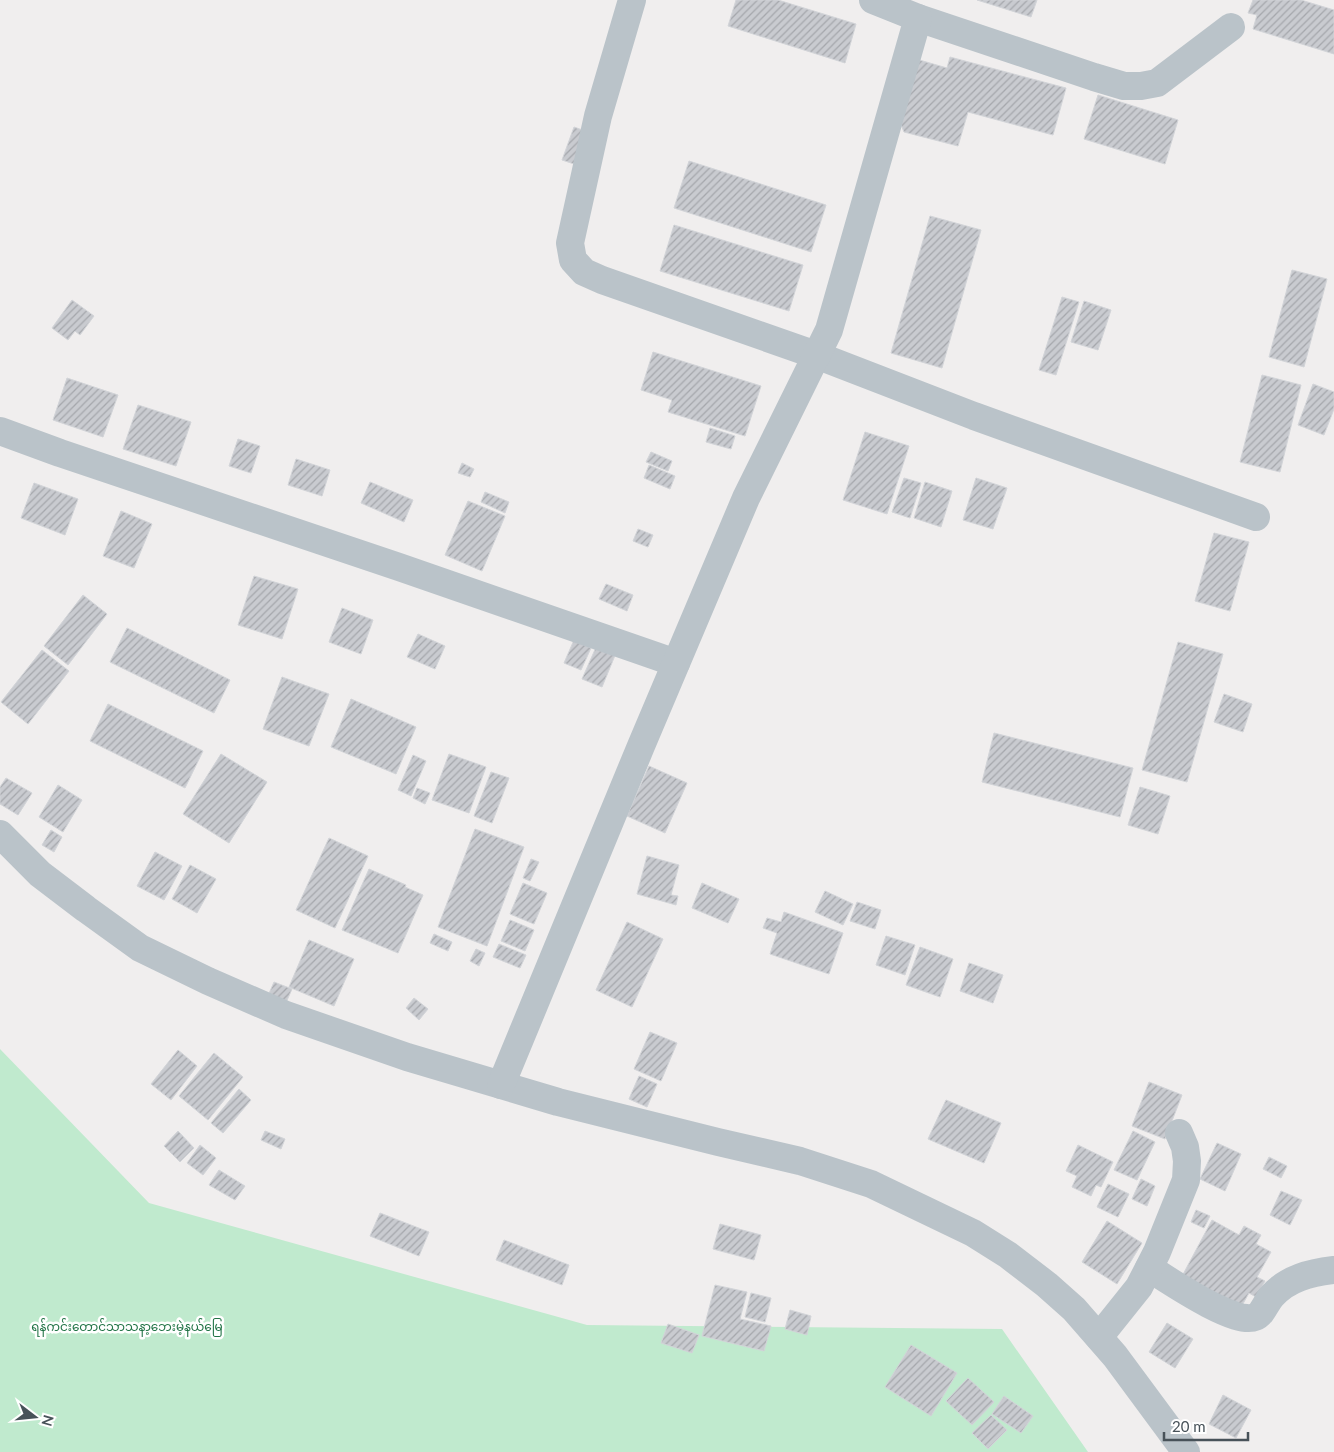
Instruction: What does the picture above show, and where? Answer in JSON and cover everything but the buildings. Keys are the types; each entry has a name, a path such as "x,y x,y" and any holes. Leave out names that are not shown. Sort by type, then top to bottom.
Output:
{"street":[{"path":"632,0 598,116 570,243 573,260 584,272 816,355 974,416 1256,517"},
{"path":"873,0 918,18 1124,86 1141,86 1157,83 1231,28"},
{"path":"501,1085 746,498 829,330 918,18"},
{"path":"0,431 676,663"},
{"path":"0,834 40,874 140,948 208,981 295,1018 407,1057 558,1102 800,1161 871,1184 973,1233 1008,1255 1074,1309 1115,1356 1186,1452"},
{"path":"1099,1337 1139,1287 1157,1252 1186,1180 1187,1161 1179,1133"},
{"path":"1149,1268 1214,1307 1236,1317 1246,1319 1258,1316 1271,1297 1284,1285 1314,1273 1334,1270"}],"green space":[{"name":"ရန်ကင်းတောင်သာသနာ့ဘေးမဲ့နယ်မြေ","path":"0,1049 149,1203 587,1325 1002,1329 1088,1452 0,1452"}]}
